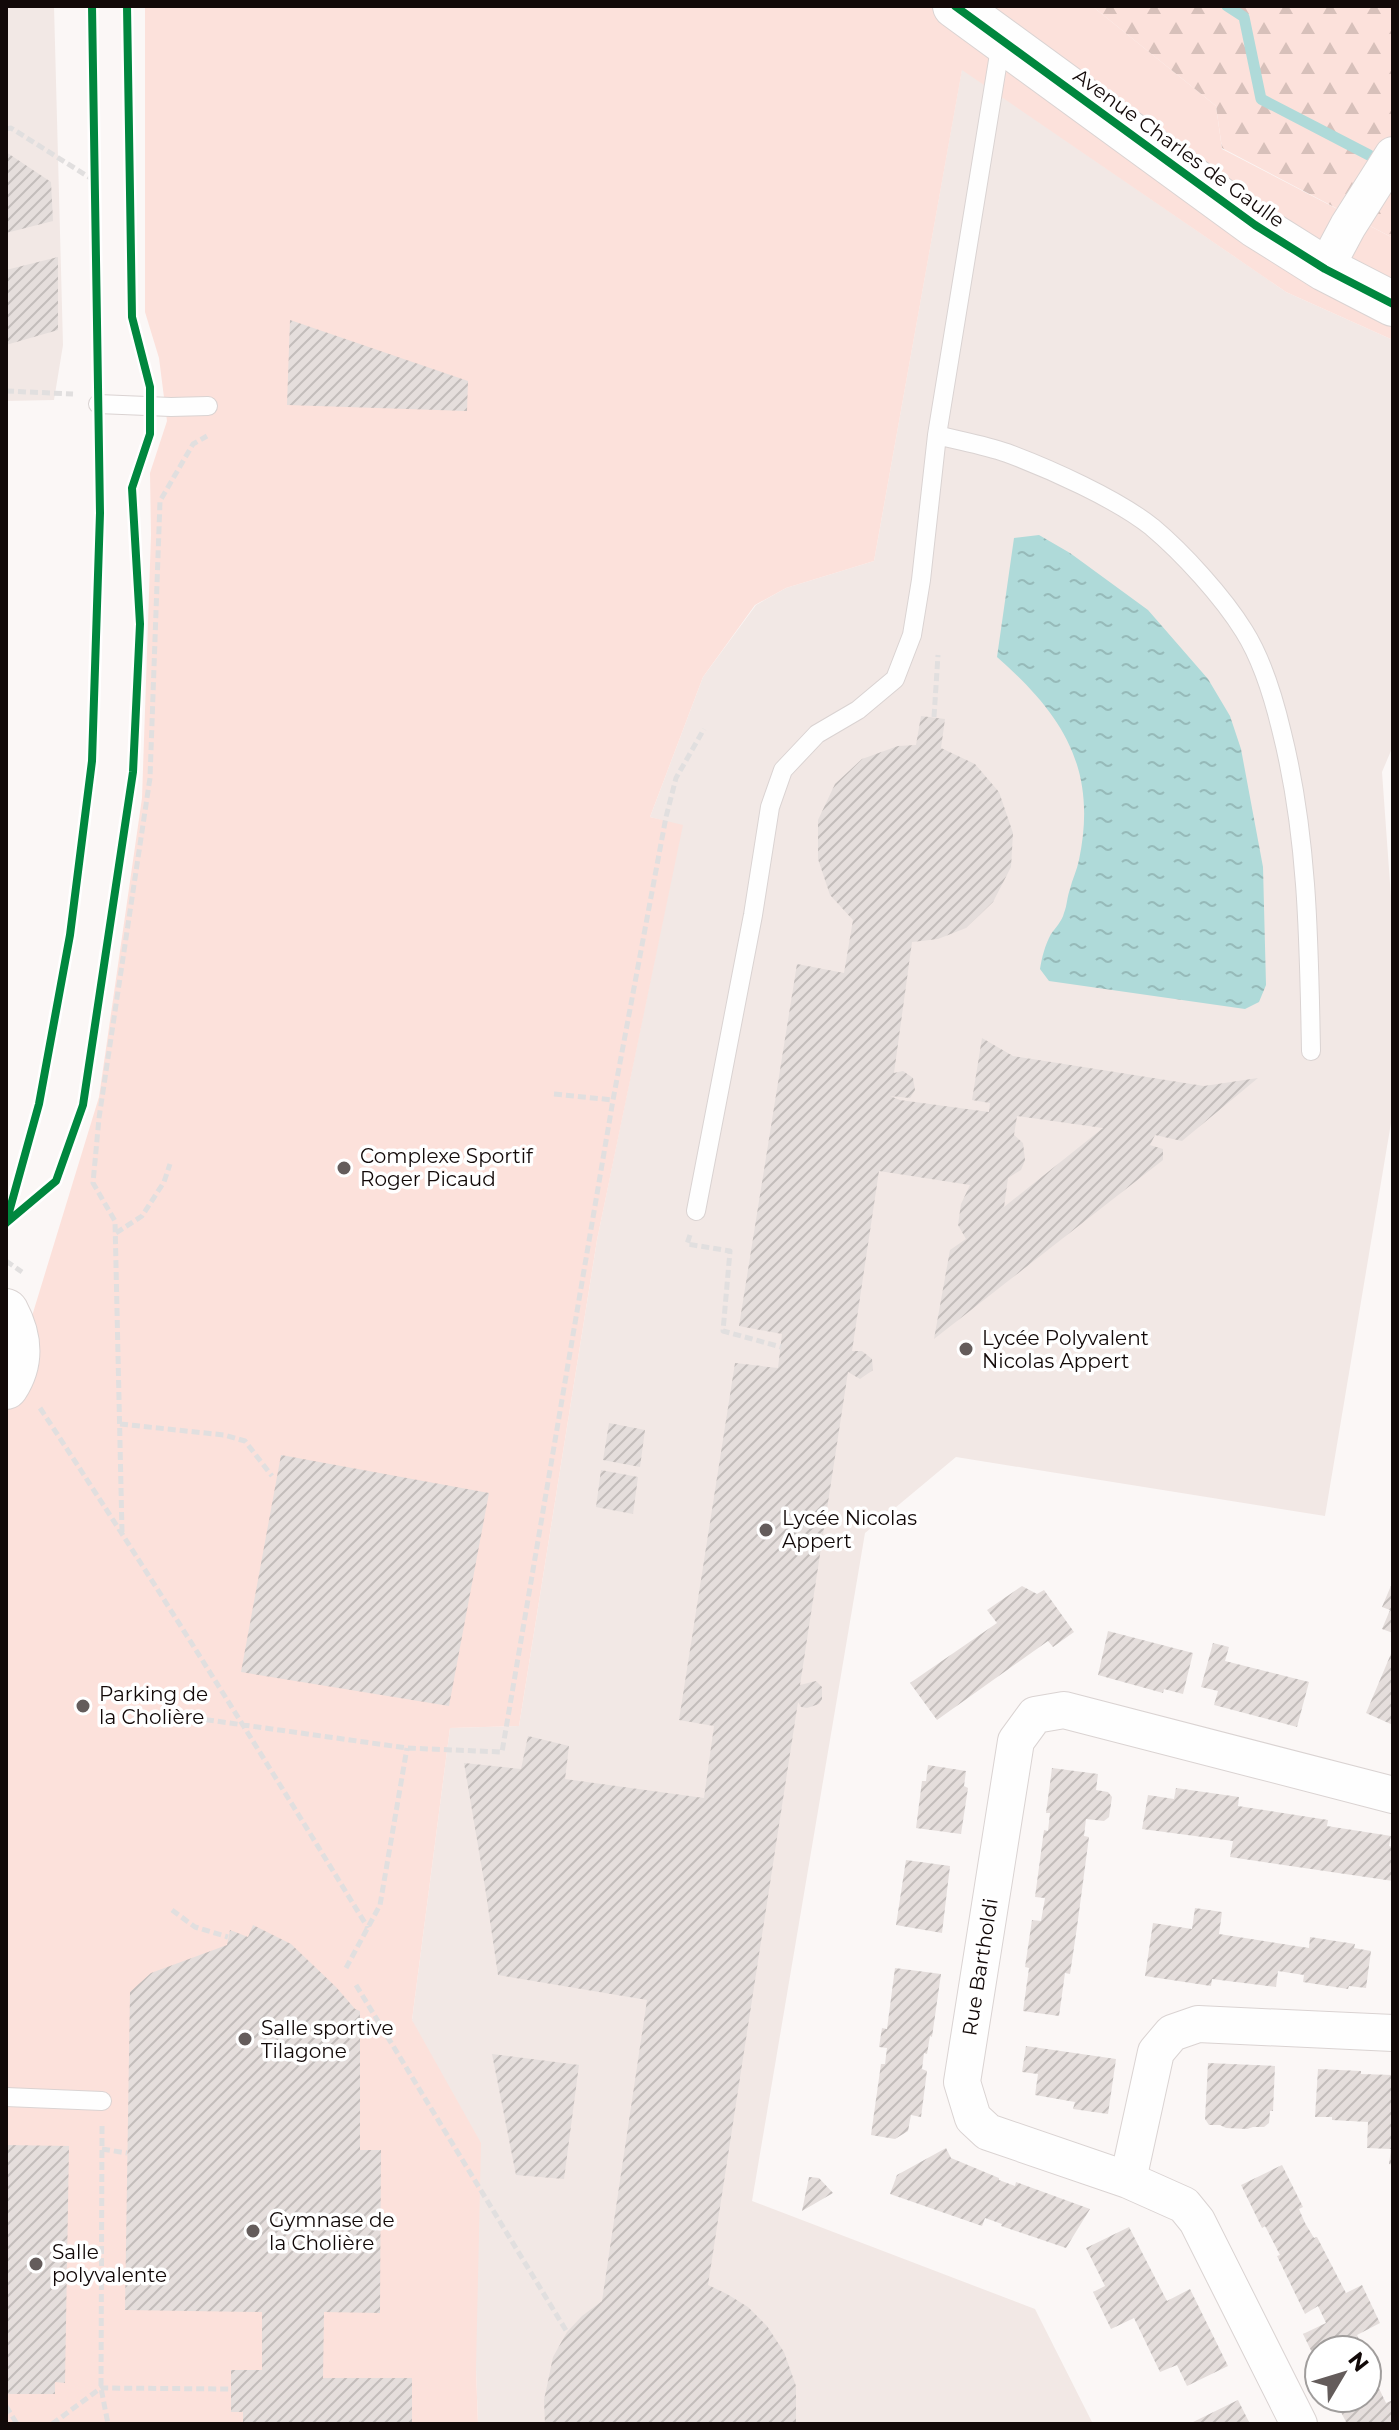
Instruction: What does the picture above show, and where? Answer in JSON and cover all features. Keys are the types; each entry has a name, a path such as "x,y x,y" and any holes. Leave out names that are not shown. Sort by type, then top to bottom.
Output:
{"street":[{"name":"Avenue Charles de Gaulle","path":"955,6 1255,225 1325,269 1393,304"},
{"path":"1325,269 1393,155"},
{"path":"6,1311 15,1328 18,1355 14,1373 22,1396"},
{"name":"Rue Bartholdi","path":"1299,2424 1197,2221 1184,2205 1128,2180 988,2132 973,2118 962,2082 1016,1741 1035,1715 1064,1710 1393,1795"},
{"path":"1128,2180 1156,2052 1172,2033 1198,2024 1393,2033"}],"lane":[{"path":"696,1211 753,915 770,807 783,770 817,734 858,710 895,679 912,635 937,435 1001,39"},
{"path":"91,399 171,407 208,406"},
{"path":"937,435 1004,452 1050,471 1108,500 1151,527 1203,579 1245,632 1273,695 1293,780 1302,838 1309,937 1311,1051"},
{"path":"6,2097 102,2101"}],"path":[{"path":"6,129 11,128 95,181"},
{"path":"6,391 91,399"},
{"path":"122,1532 115,1221 93,1183 99,1118 150,778 160,501 193,444 217,429"},
{"path":"934,717 938,642"},
{"path":"194,1718 407,1748 502,1752 613,1100 666,817 676,778 704,729"},
{"path":"554,1094 613,1100"},
{"path":"116,1234 142,1216 164,1182 170,1164"},
{"path":"730,1251 723,1331 781,1347"},
{"path":"22,1396 122,1532 368,1928"},
{"path":"120,1424 224,1435 245,1441 272,1476"},
{"path":"346,1968 380,1905 407,1748"},
{"path":"172,1910 195,1927 228,1937"},
{"path":"356,1985 567,2332"},
{"path":"102,2101 101,2388 108,2424"},
{"path":"102,2149 127,2153"},
{"path":"52,2424 101,2388 231,2389"},
{"path":"6,2406 17,2424"}],"shaded area":[{"path":"6,6 54,6 63,345 54,400 6,401"},
{"name":"Lycée Polyvalent Nicolas Appert","path":"962,69 1286,292 1393,340 1393,746 1382,772 1393,925 1393,1111 1325,1516 956,1457 865,1533 752,2201 1035,2309 1093,2424 478,2424 476,2369 412,2020 450,1728 519,1726 597,1240 682,826 650,817 703,677 756,605 786,588 874,561"}],"green space":[{"name":"Complexe Sportif Roger Picaud","path":"145,6 1092,6 1216,106 1222,149 1393,238 1393,340 1286,292 962,70 874,561 786,588 755,605 703,677 650,817 683,825 597,1240 519,1726 450,1728 412,2020 481,2143 476,2369 478,2424 6,2424 6,1401 99,1097 142,798 151,535 150,473 167,421 159,358 145,312"},
{"path":"1092,6 1388,6 1393,9 1393,238 1222,148 1216,106"}],"water":[{"path":"1039,535 1070,553 1148,610 1208,679 1230,716 1241,749 1263,867 1266,985 1259,1002 1245,1009 1049,981 1040,969 1047,942 1065,910 1084,828 1079,771 1070,746 1040,700 997,657 1014,538"}],"building":[{"path":"6,152 51,182 53,221 6,233"},
{"path":"58,257 58,330 6,345 6,270"},
{"path":"290,320 468,381 467,411 287,405"},
{"name":"Lycée Nicolas Appert","path":"921,716 945,719 941,748 975,764 999,792 1013,833 1011,867 993,902 966,928 938,939 912,942 894,1073 903,1071 913,1078 915,1090 910,1098 890,1096 989,1112 990,1103 972,1100 982,1038 1013,1056 1204,1086 1258,1078 1182,1141 1155,1135 1150,1145 1163,1149 1163,1160 934,1339 950,1250 966,1239 958,1225 961,1204 970,1185 879,1171 852,1351 862,1351 872,1359 873,1370 860,1379 848,1372 800,1685 816,1681 822,1687 822,1699 819,1704 807,1708 801,1707 798,1702 708,2285 748,2307 767,2326 784,2352 796,2386 796,2424 545,2424 544,2400 553,2357 567,2332 602,2301 647,2000 498,1975 464,1763 521,1769 528,1736 569,1746 565,1779 704,1798 714,1726 679,1720 735,1363 778,1368 782,1334 739,1326 797,964 844,973 853,920 830,895 818,859 818,820 835,784 862,759 898,746 916,745","holes":["1017,1116 1103,1128 1004,1207 1008,1178 1021,1170 1025,1160 1023,1143 1014,1135"]},
{"path":"609,1423 645,1430 640,1467 603,1460"},
{"path":"281,1455 489,1493 449,1706 241,1672"},
{"path":"601,1470 638,1477 633,1514 596,1507"},
{"path":"1393,1581 1393,1633 1382,1629 1390,1610 1382,1607"},
{"path":"1022,1586 1037,1594 1044,1590 1074,1632 1053,1647 1048,1641 937,1720 910,1683 997,1623 987,1610"},
{"path":"1108,1631 1193,1653 1183,1694 1164,1689 1163,1693 1098,1675"},
{"path":"1213,1643 1229,1647 1225,1661 1309,1682 1297,1727 1214,1705 1218,1691 1201,1687"},
{"path":"1393,1649 1393,1725 1366,1713"},
{"path":"928,1765 966,1771 964,1786 968,1788 961,1834 916,1828 922,1781 926,1781"},
{"path":"1052,1768 1098,1774 1096,1790 1108,1792 1112,1797 1109,1817 1104,1821 1086,1819 1084,1836 1089,1837 1077,1927 1070,1974 1065,1973 1059,2016 1023,2011 1032,1920 1041,1921 1045,1898 1035,1897 1044,1830 1048,1831 1050,1813 1046,1813"},
{"path":"1176,1788 1239,1797 1238,1806 1328,1820 1327,1826 1391,1836 1389,1846 1393,1847 1393,1881 1230,1857 1233,1841 1142,1829 1148,1795 1174,1799"},
{"path":"906,1860 950,1866 942,1933 896,1925"},
{"path":"1195,1908 1222,1912 1219,1934 1309,1948 1310,1937 1355,1944 1354,1948 1371,1951 1366,1988 1349,1986 1348,1989 1303,1982 1304,1975 1278,1971 1276,1987 1212,1979 1211,1986 1145,1976 1153,1923 1192,1929"},
{"path":"253,1925 291,1944 360,2011 360,2150 381,2150 380,2313 324,2312 323,2378 412,2378 412,2424 243,2424 243,2412 231,2412 231,2370 262,2370 262,2312 125,2310 130,1992 151,1973 227,1945 230,1930 248,1937"},
{"path":"895,1968 941,1974 932,2037 927,2054 924,2053 922,2069 927,2071 921,2117 911,2115 908,2131 895,2139 871,2135 881,2064 885,2064 887,2048 879,2047 882,2028 887,2029"},
{"path":"1026,2046 1116,2059 1108,2114 1073,2109 1075,2102 1035,2095 1038,2074 1022,2072"},
{"path":"492,2054 579,2065 564,2179 516,2175"},
{"path":"1208,2063 1275,2066 1273,2111 1270,2111 1269,2123 1264,2127 1247,2129 1209,2125 1205,2119"},
{"path":"1318,2069 1393,2075 1393,2165 1389,2164 1391,2149 1367,2148 1368,2122 1315,2117"},
{"name":"Salle polyvalente","path":"6,2145 69,2146 65,2383 55,2382 55,2394 6,2394"},
{"path":"946,2148 951,2158 999,2180 1015,2186 1016,2182 1090,2209 1066,2248 985,2218 982,2226 890,2194 897,2175"},
{"path":"1282,2165 1303,2207 1299,2209 1305,2223 1314,2238 1317,2237 1346,2293 1362,2285 1380,2323 1359,2334 1303,2334 1326,2323 1318,2306 1305,2314 1277,2256 1280,2255 1265,2226 1262,2228 1241,2185"},
{"path":"809,2177 819,2178 833,2193 802,2211"},
{"path":"1129,2227 1167,2301 1190,2289 1228,2366 1187,2386 1177,2365 1160,2372 1134,2318 1111,2329 1093,2292 1105,2286 1086,2248"},
{"path":"1383,2397 1386,2403 1393,2400 1393,2424 1347,2424 1342,2414 1383,2414"},
{"path":"1238,2400 1249,2422 1189,2424"}],"waterway":[{"path":"1227,6 1244,17 1261,99 1369,155"}],"cycle path":[{"path":"6,1223 39,1104 70,935 92,761 100,513 92,6"},
{"path":"6,1223 56,1181 83,1105 133,772 140,624 132,488 150,434 150,387 132,317 127,6"},
{"path":"955,6 1255,225 1325,269 1393,304"}],"place":[{"name":"Complexe Sportif Roger Picaud","path":"344,1168"},
{"name":"Lycée Polyvalent Nicolas Appert","path":"966,1349"},
{"name":"Lycée Nicolas Appert","path":"766,1530"},
{"name":"Parking de la Cholière","path":"83,1706"},
{"name":"Salle sportive Tilagone","path":"245,2039"},
{"name":"Gymnase de la Cholière","path":"253,2231"},
{"name":"Salle polyvalente","path":"36,2264"}]}
